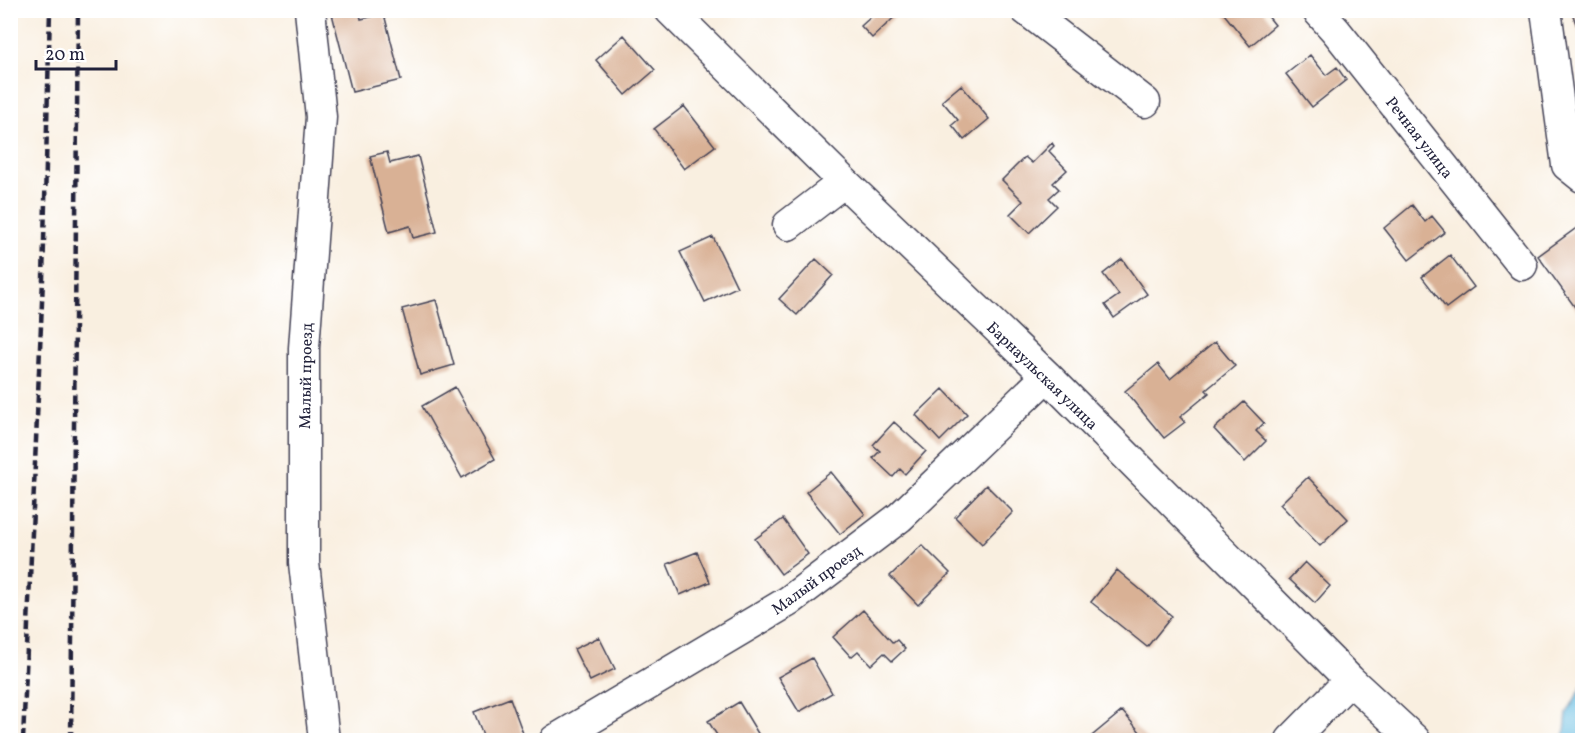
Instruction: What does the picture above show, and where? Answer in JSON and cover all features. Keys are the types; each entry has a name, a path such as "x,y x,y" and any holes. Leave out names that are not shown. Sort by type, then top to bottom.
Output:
{"street":[{"name":"Малый проезд","path":"310,10 321,117 304,348 304,563 324,741"},
{"name":"Барнаульская улица","path":"670,10 844,182 1047,376 1350,680 1415,741"},
{"path":"1026,10 1145,102"},
{"name":"Речная улица","path":"1317,10 1522,265"},
{"path":"1546,10 1567,165 1582,177"},
{"path":"788,225 844,182"},
{"name":"Малый проезд","path":"555,741 789,602 900,517 1047,376"},
{"path":"1291,741 1350,680"}],"water":[{"path":"1582,686 1582,740 1564,740 1567,713"}],"building":[{"path":"331,10 359,10 361,19 384,14 401,80 352,92"},
{"path":"868,10 902,10 872,38 861,26 873,15"},
{"path":"1227,10 1263,10 1275,25 1250,46 1224,14"},
{"path":"1571,10 1582,10 1582,40"},
{"path":"624,35 655,70 626,95 596,60"},
{"path":"1310,55 1326,75 1337,67 1346,80 1312,107 1286,74"},
{"path":"961,85 989,119 964,140 952,125 958,120 942,101"},
{"path":"684,106 715,146 684,169 654,129"},
{"path":"1052,143 1054,146 1049,151 1067,170 1053,183 1059,189 1049,198 1057,206 1029,233 1010,214 1023,201 1002,180 1025,157 1032,163"},
{"path":"387,152 390,163 418,156 437,232 413,238 410,226 389,232 370,156"},
{"path":"1412,205 1425,222 1432,216 1445,232 1409,260 1384,228"},
{"path":"1582,224 1582,317 1538,256"},
{"path":"713,237 737,287 705,302 680,252"},
{"path":"1450,255 1474,287 1446,308 1422,277"},
{"path":"816,259 833,275 797,315 779,299"},
{"path":"1122,259 1147,294 1114,318 1105,305 1119,295 1103,274"},
{"path":"436,300 454,365 420,375 402,309"},
{"path":"1215,342 1235,366 1206,390 1209,393 1180,417 1185,422 1164,438 1125,391 1158,364 1170,379"},
{"path":"455,387 495,459 462,478 422,406"},
{"path":"943,389 967,414 940,441 916,415"},
{"path":"1244,402 1264,423 1256,431 1266,441 1245,462 1214,429"},
{"path":"894,422 926,451 905,474 900,469 893,477 873,458 880,451 873,445"},
{"path":"831,472 865,514 840,534 806,492"},
{"path":"1308,477 1348,519 1320,546 1280,504"},
{"path":"986,485 1013,512 982,544 955,517"},
{"path":"783,519 808,554 781,574 755,539"},
{"path":"922,545 950,573 918,605 890,576"},
{"path":"697,552 710,582 680,595 667,564"},
{"path":"1305,562 1330,586 1315,603 1289,579"},
{"path":"1117,570 1172,616 1147,647 1091,602"},
{"path":"863,610 893,643 897,640 905,649 892,661 884,653 871,665 858,651 851,657 833,637"},
{"path":"599,637 615,669 590,681 574,649"},
{"path":"812,658 832,693 799,712 778,677"},
{"path":"510,698 524,736 513,740 485,740 474,712"},
{"path":"739,702 762,740 720,740 708,721"},
{"path":"1122,711 1147,740 1087,740"}],"railway":[{"path":"23,740 43,279 50,10"},
{"path":"71,740 78,10"}]}
